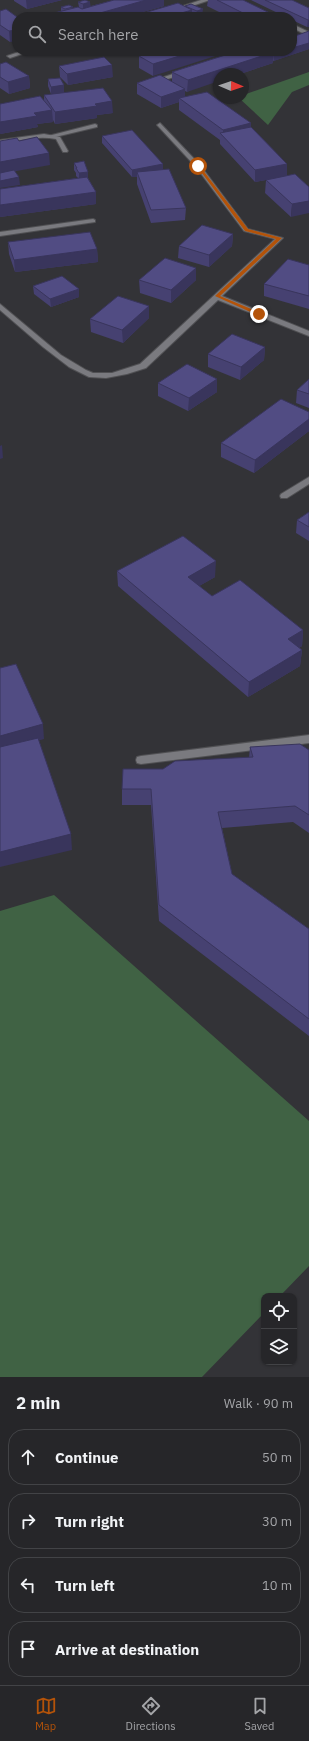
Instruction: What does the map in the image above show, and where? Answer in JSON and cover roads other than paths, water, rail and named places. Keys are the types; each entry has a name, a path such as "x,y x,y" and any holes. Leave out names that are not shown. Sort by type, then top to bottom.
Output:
{"street":[{"path":"174,10 207,0"},
{"path":"297,28 308,33"},
{"path":"299,35 308,33"},
{"path":"158,80 193,69"},
{"path":"0,306 68,364 91,375 121,375 143,366 280,238 246,230 198,166 160,125"},
{"path":"51,136 95,126"},
{"path":"0,142 41,135 51,136 58,138 65,151"},
{"path":"0,234 93,221"},
{"path":"217,296 309,334"},
{"path":"284,496 309,480"},
{"path":"141,760 309,739"}]}
